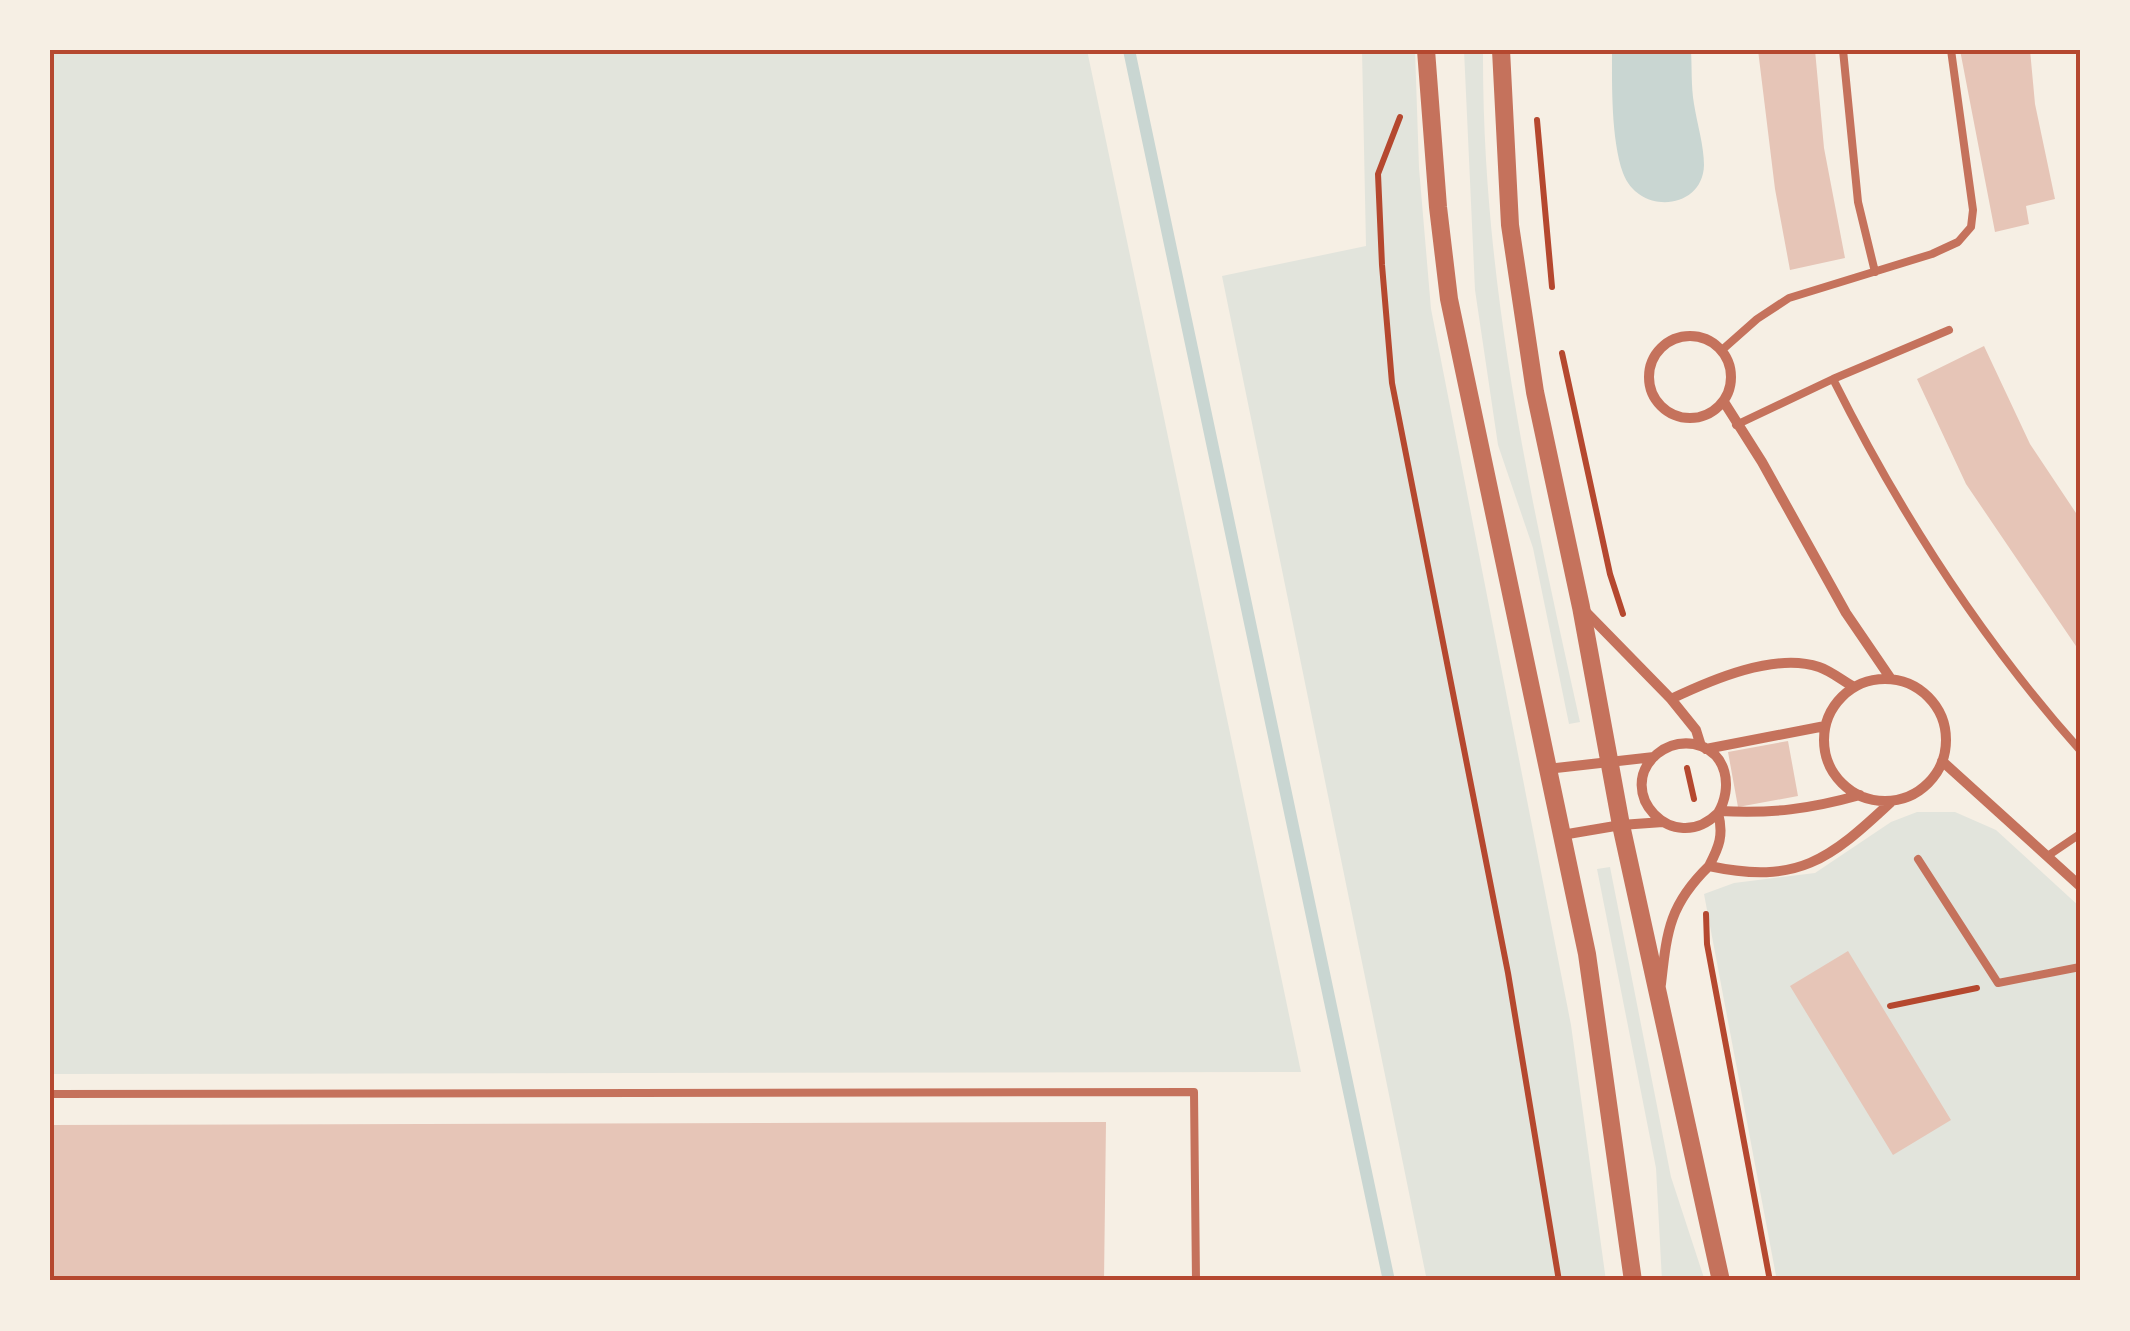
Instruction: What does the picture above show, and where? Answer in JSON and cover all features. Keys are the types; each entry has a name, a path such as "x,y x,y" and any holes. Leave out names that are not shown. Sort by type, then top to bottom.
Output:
{"street":[{"path":"1426,50 1438,207 1450,299 1587,954 1633,1281"},
{"path":"1501,50 1510,225 1535,392 1581,607 1621,825 1721,1281"},
{"path":"1699,336 1722,350 1732,376 1724,402 1714,412 1688,419 1676,416 1655,398 1649,372 1661,348 1672,340 1699,336"},
{"path":"1724,402 1846,613 1891,679"},
{"path":"1581,607 1671,699 1724,770 1728,784 1719,812 1720,844 1709,866 1678,901 1668,925 1660,995"},
{"path":"1671,699 1728,676 1788,662 1820,667 1854,687"},
{"path":"1709,866 1744,874 1778,873 1822,860 1892,801 1923,788 1935,776 1946,742 1944,724 1936,707 1909,683 1872,680 1841,698 1825,726 1824,743 1834,774 1846,786 1860,795 1892,801"},
{"path":"1547,769 1654,757 1672,746 1692,744 1704,748 1825,726"},
{"path":"1654,757 1643,779 1646,804 1662,822 1674,828 1700,827 1719,812 1770,814 1823,806 1860,795"},
{"path":"1942,761 2080,886"},
{"path":"1562,836 1662,822"}],"lane":[{"path":"1843,50 1858,202 1875,272"},
{"path":"1722,350 1757,319 1789,298 1932,254 1958,242 1971,228 1973,210 1951,50"},
{"path":"1736,425 1833,378 1950,330"},
{"path":"1833,378 1862,438 1906,513 1973,615 2080,750"},
{"path":"2049,855 2080,834"},
{"path":"1918,859 1998,983 2080,968"},
{"path":"50,1094 1194,1092 1196,1281"}],"path":[{"path":"1401,100 1400,116 1378,174 1392,383 1508,974 1559,1281"},
{"path":"1890,1006 1998,983"}],"shaded area":[{"path":"50,50 1087,50 1301,1072 50,1074"},
{"path":"1362,50 1415,50 1419,168 1431,309 1571,1025 1606,1281 1427,1281 1222,276 1366,246"},
{"path":"1464,50 1483,50 1485,137 1500,305 1527,471 1580,722 1569,724 1533,548 1498,445 1475,290"},
{"path":"1612,50 1691,50 1693,97 1704,165 1701,180 1682,199 1655,201 1642,196 1623,173 1614,128"},
{"path":"1917,812 1955,812 1996,830 2080,907 2080,1281 1777,1281 1704,894 1734,883 1815,873 1891,822"},
{"path":"1610,867 1671,1177 1705,1281 1662,1281 1656,1168 1597,869"}],"building":[{"path":"1758,50 1815,50 1824,148 1845,258 1790,270 1775,189"},
{"path":"1960,50 2030,50 2035,104 2055,199 2026,206 2029,224 1995,232"},
{"path":"1984,346 2030,444 2080,519 2080,652 1966,484 1917,379"},
{"path":"1788,741 1798,796 1738,807 1728,752"},
{"path":"1848,951 1951,1120 1893,1155 1790,986"},
{"path":"1106,1122 1104,1281 50,1281 50,1125"}],"waterway":[{"path":"1129,50 1389,1281"}]}
